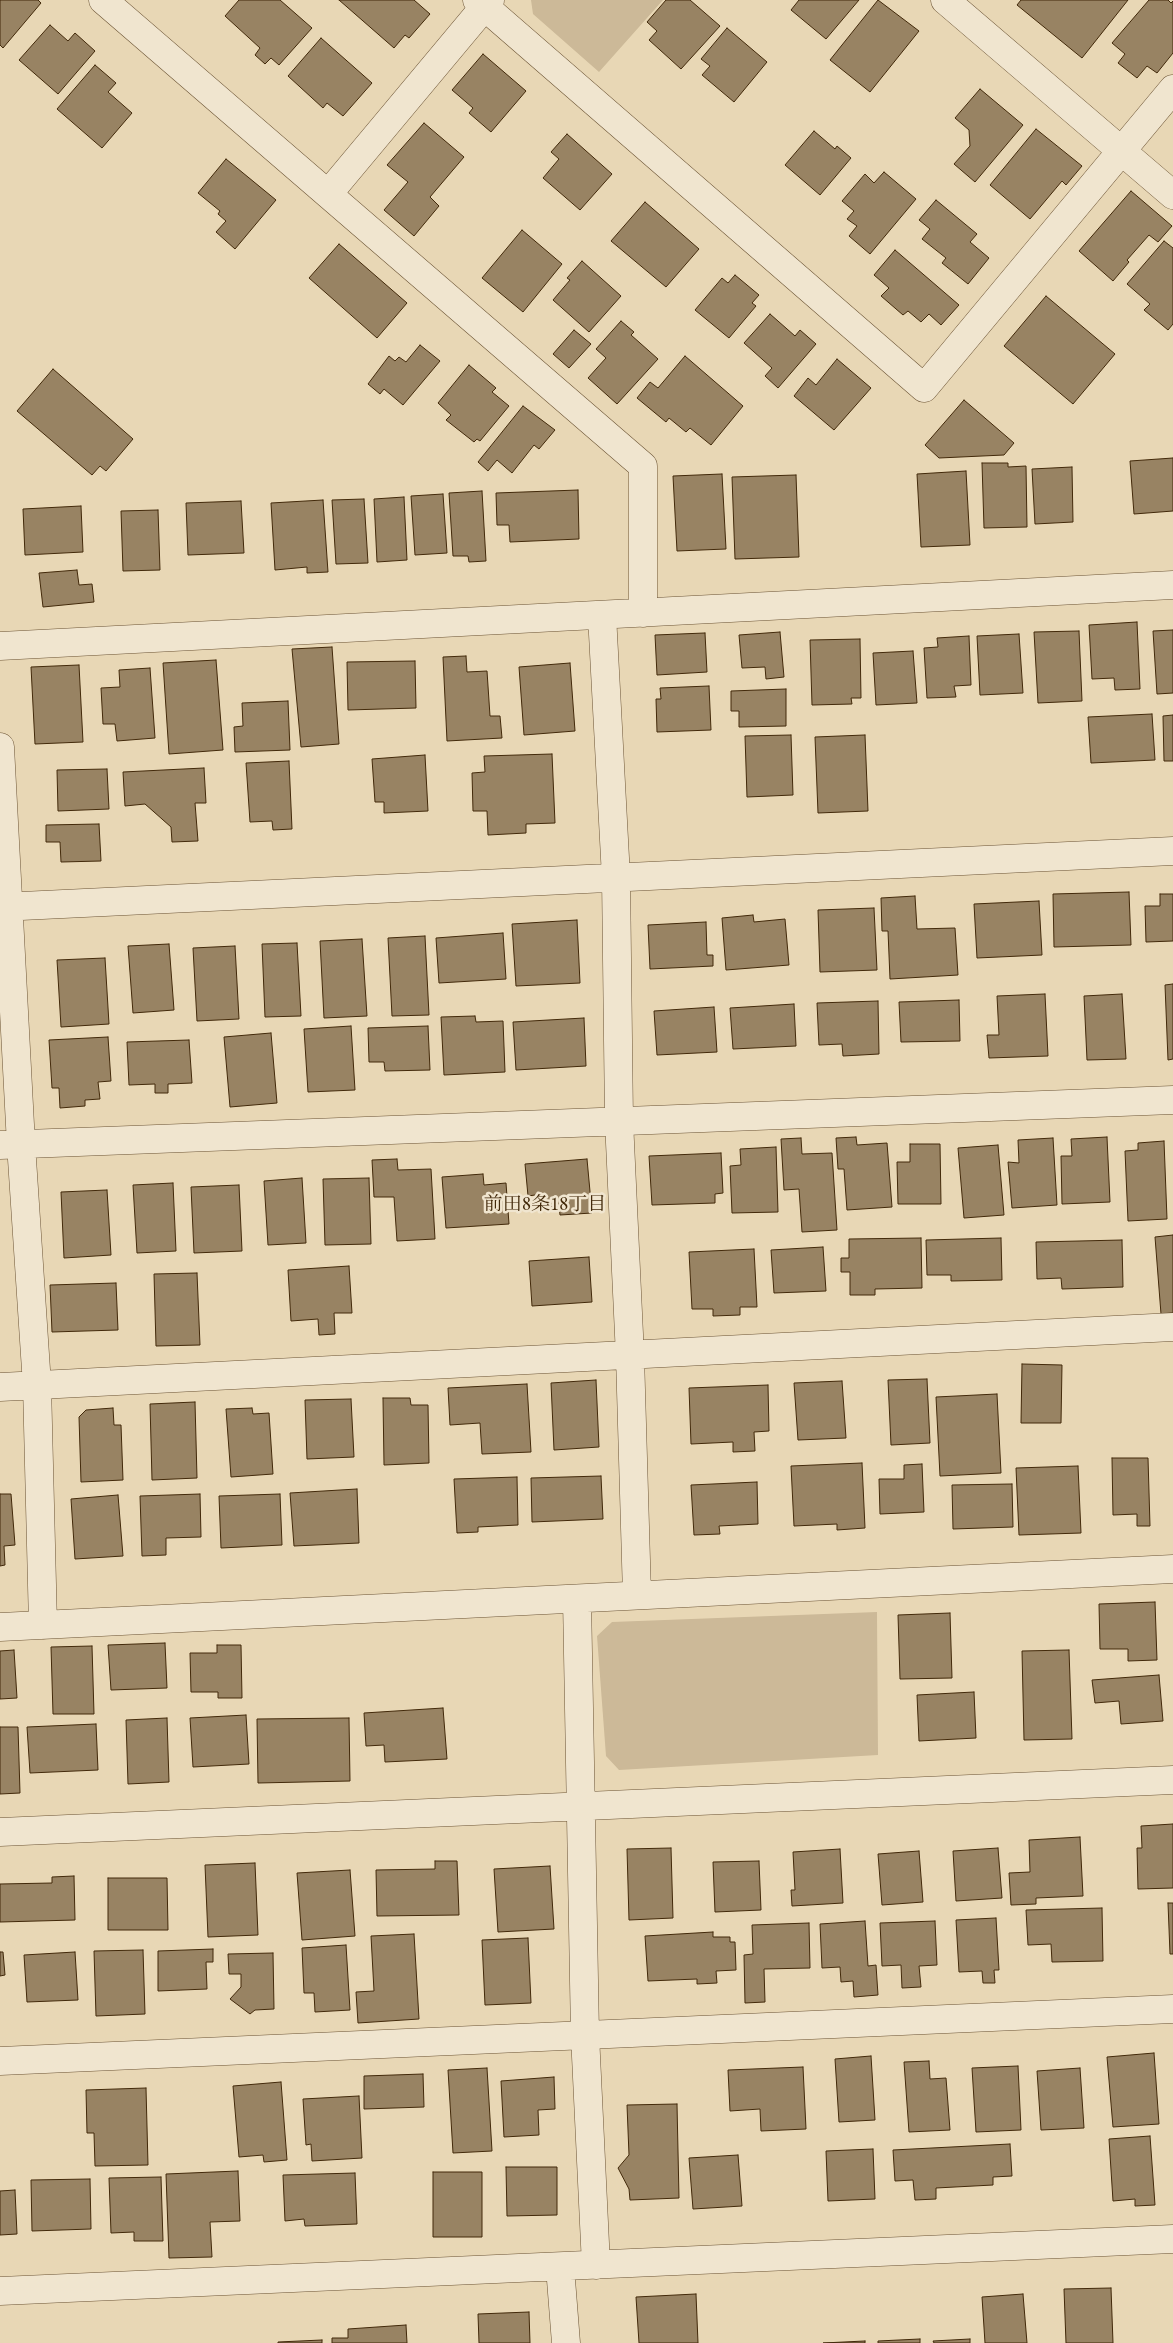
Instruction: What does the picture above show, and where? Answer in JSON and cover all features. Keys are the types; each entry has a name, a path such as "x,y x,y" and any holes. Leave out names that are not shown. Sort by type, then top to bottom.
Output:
{"street":[{"path":"104,0 643,466 643,613"},
{"path":"945,0 1173,195"},
{"path":"328,194 484,2 924,388 1173,89"},
{"path":"0,646 1173,585"},
{"path":"602,615 616,878 619,1121 630,1356 636,1595"},
{"path":"0,747 11,1145 37,1385 43,1625"},
{"path":"4,907 1173,851"},
{"path":"11,1145 1173,1100"},
{"path":"0,1387 1173,1328"},
{"path":"0,1627 1173,1569"},
{"path":"577,1598 584,2035 596,2265"},
{"path":"0,1832 1173,1780"},
{"path":"0,2061 1173,2010"},
{"path":"0,2292 1173,2239"},
{"path":"560,2267 566,2343"}],"shaded area":[{"path":"531,0 663,0 599,72 533,14"},
{"path":"877,1612 878,1755 619,1770 606,1756 597,1636 612,1622"}],"building":[{"path":"0,0 38,0 41,3 3,48 0,45"},
{"path":"239,0 280,0 312,28 279,65 271,58 265,64 255,55 260,48 225,16"},
{"path":"339,0 414,0 430,14 409,38 405,35 394,48"},
{"path":"666,0 690,0 720,26 681,69 649,40 657,31 647,22"},
{"path":"799,0 859,0 826,39 791,10"},
{"path":"878,0 919,31 870,92 830,60"},
{"path":"1021,0 1128,0 1082,58 1017,5"},
{"path":"1149,0 1168,0 1171,3 1173,1 1173,53 1157,73 1147,66 1137,78 1118,63 1125,54 1112,43"},
{"path":"50,25 68,41 75,33 95,51 58,94 19,60"},
{"path":"727,28 767,62 734,102 702,75 710,66 701,59"},
{"path":"321,38 372,83 343,116 327,103 323,108 288,76"},
{"path":"483,54 526,91 491,132 469,113 473,108 452,90"},
{"path":"95,65 116,83 108,92 132,113 102,148 57,109"},
{"path":"980,89 1023,125 975,182 954,164 970,146 969,130 955,118"},
{"path":"424,123 464,157 430,197 439,206 414,236 384,210 408,182 387,165"},
{"path":"1036,129 1082,166 1066,185 1062,181 1030,219 990,185"},
{"path":"814,131 835,149 837,146 851,158 820,195 785,165"},
{"path":"567,134 612,174 580,210 543,178 559,159 551,152"},
{"path":"226,159 276,200 235,249 216,232 226,221 218,214 220,211 198,193"},
{"path":"884,172 916,199 870,254 849,236 857,226 847,219 854,211 842,201 865,174 874,183"},
{"path":"1131,191 1172,226 1158,242 1149,235 1127,260 1129,262 1113,281 1079,251"},
{"path":"936,200 977,234 970,242 989,258 968,284 942,263 946,258 922,239 930,229 919,220"},
{"path":"645,202 699,249 666,287 611,241"},
{"path":"522,230 562,264 523,312 482,278"},
{"path":"1164,241 1173,248 1173,324 1168,330 1144,310 1150,304 1127,284"},
{"path":"339,244 407,303 377,338 309,278"},
{"path":"895,250 959,305 941,325 929,314 921,322 908,311 903,315 881,296 889,288 874,275"},
{"path":"582,261 621,296 589,332 553,300 570,280 567,278"},
{"path":"735,275 759,295 752,303 756,306 729,338 695,310 722,278 728,283"},
{"path":"1046,296 1115,354 1073,404 1004,346"},
{"path":"770,314 795,336 800,330 816,344 778,388 765,376 772,368 744,343"},
{"path":"621,321 634,332 631,335 658,359 617,404 588,378 606,358 596,349"},
{"path":"574,330 591,344 569,368 553,354"},
{"path":"420,345 440,361 403,405 384,389 380,394 368,384 389,356 395,361 399,357 406,362"},
{"path":"685,356 743,406 711,445 690,428 686,432 669,418 666,422 637,398 650,382 658,388"},
{"path":"837,359 871,388 834,430 794,396 808,378 816,385"},
{"path":"469,365 496,388 492,392 509,406 480,441 477,439 474,442 446,420 451,415 438,403"},
{"path":"53,369 133,439 106,471 100,466 92,475 17,411"},
{"path":"964,400 1014,443 1004,455 939,458 925,445"},
{"path":"523,406 555,430 539,449 534,445 512,473 497,460 488,471 478,462"},
{"path":"1173,458 1173,511 1134,514 1130,461"},
{"path":"982,463 1008,463 1008,467 1026,466 1027,527 984,528"},
{"path":"1072,467 1073,522 1035,524 1032,469"},
{"path":"966,471 970,545 921,547 917,474"},
{"path":"722,474 726,549 677,551 673,476"},
{"path":"796,475 799,557 735,559 732,477"},
{"path":"578,490 579,539 510,542 509,525 497,525 496,493"},
{"path":"482,491 486,561 469,562 468,556 453,556 449,493"},
{"path":"443,494 447,553 415,555 411,496"},
{"path":"404,497 407,560 377,562 374,499"},
{"path":"364,499 368,563 336,564 332,500"},
{"path":"323,500 328,572 307,573 307,567 275,570 271,503"},
{"path":"241,501 244,553 188,555 186,503"},
{"path":"81,506 83,552 25,555 23,509"},
{"path":"158,510 160,570 123,571 121,511"},
{"path":"77,570 79,585 92,584 94,602 43,607 39,573"},
{"path":"1137,622 1140,689 1115,690 1114,678 1092,679 1089,625"},
{"path":"1173,630 1173,693 1157,694 1153,631"},
{"path":"1079,631 1082,701 1038,703 1034,632"},
{"path":"780,632 784,677 766,679 765,667 742,668 739,635"},
{"path":"705,633 707,672 657,675 655,635"},
{"path":"1019,634 1023,693 980,695 977,636"},
{"path":"969,636 971,685 954,686 956,697 927,698 924,648 938,647 937,638"},
{"path":"860,639 861,698 851,698 852,704 812,705 810,640"},
{"path":"332,647 339,744 301,747 292,649"},
{"path":"913,651 917,703 876,705 873,653"},
{"path":"466,656 467,672 487,671 490,716 500,716 502,738 447,741 443,657"},
{"path":"216,660 223,750 169,754 163,663"},
{"path":"415,661 416,708 348,710 347,662"},
{"path":"570,663 575,731 524,735 519,667"},
{"path":"79,665 83,742 35,744 31,667"},
{"path":"150,668 155,738 117,741 115,724 103,724 101,688 120,687 119,670"},
{"path":"709,686 711,730 657,732 656,699 661,699 660,688"},
{"path":"786,689 786,726 739,727 739,711 731,711 731,691"},
{"path":"288,701 290,750 235,752 234,727 243,726 242,703"},
{"path":"1152,714 1155,760 1091,763 1088,717"},
{"path":"1173,715 1173,761 1164,761 1163,716"},
{"path":"791,735 793,795 747,797 745,736"},
{"path":"865,735 868,811 818,813 815,737"},
{"path":"552,754 555,823 526,824 526,833 488,835 487,811 473,811 472,773 485,772 484,756"},
{"path":"425,755 428,811 384,813 384,802 375,802 372,759"},
{"path":"289,761 292,829 273,830 272,821 250,822 246,763"},
{"path":"204,768 206,803 195,803 198,841 172,842 171,827 145,804 125,806 123,772"},
{"path":"107,769 109,809 58,811 57,770"},
{"path":"99,824 101,861 61,862 60,842 46,842 46,825"},
{"path":"1129,892 1131,945 1054,947 1053,894"},
{"path":"1160,894 1173,894 1173,941 1146,942 1145,906 1160,906"},
{"path":"915,896 917,929 955,928 958,975 890,979 888,931 882,931 881,898"},
{"path":"1039,901 1042,955 977,958 974,904"},
{"path":"874,908 877,970 820,972 818,910"},
{"path":"753,915 754,922 785,919 789,965 726,970 722,918"},
{"path":"577,920 580,983 516,986 512,924"},
{"path":"706,922 707,955 713,955 713,966 650,969 648,925"},
{"path":"503,933 506,979 439,983 436,938"},
{"path":"425,936 429,1015 392,1016 388,938"},
{"path":"362,939 367,1016 324,1018 320,941"},
{"path":"297,943 301,1016 265,1017 262,944"},
{"path":"169,944 174,1010 133,1013 128,946"},
{"path":"235,946 239,1019 197,1021 193,948"},
{"path":"105,958 109,1024 61,1027 57,960"},
{"path":"1173,984 1173,1059 1168,1060 1165,985"},
{"path":"1045,994 1048,1056 989,1058 987,1035 999,1035 997,996"},
{"path":"1122,994 1126,1059 1087,1060 1084,996"},
{"path":"959,1000 960,1041 901,1042 899,1002"},
{"path":"878,1001 879,1054 843,1056 842,1044 819,1045 817,1003"},
{"path":"794,1004 796,1046 733,1049 730,1008"},
{"path":"714,1007 717,1052 657,1055 654,1011"},
{"path":"475,1016 476,1022 503,1021 505,1072 444,1075 441,1017"},
{"path":"584,1018 586,1066 516,1070 513,1022"},
{"path":"351,1026 355,1090 308,1092 304,1029"},
{"path":"428,1026 430,1070 385,1071 384,1062 369,1062 368,1028"},
{"path":"271,1033 277,1103 230,1107 224,1037"},
{"path":"108,1037 111,1081 98,1082 100,1099 85,1100 85,1106 60,1108 59,1088 52,1088 49,1040"},
{"path":"189,1040 192,1083 168,1084 168,1093 155,1093 155,1084 129,1085 127,1042"},
{"path":"856,1137 857,1145 887,1143 892,1207 847,1210 844,1169 838,1169 836,1138"},
{"path":"1107,1137 1110,1202 1062,1204 1061,1156 1072,1156 1071,1139"},
{"path":"801,1138 802,1154 832,1153 837,1230 802,1232 799,1189 784,1190 781,1139"},
{"path":"1053,1138 1057,1205 1012,1208 1008,1162 1019,1163 1018,1140"},
{"path":"1164,1141 1167,1219 1128,1221 1125,1151 1138,1150 1138,1143"},
{"path":"910,1144 940,1144 941,1204 898,1204 897,1162 910,1162"},
{"path":"998,1145 1004,1215 964,1218 958,1148"},
{"path":"776,1147 778,1212 732,1213 730,1166 741,1165 740,1149"},
{"path":"721,1153 723,1193 715,1194 715,1203 652,1205 649,1156"},
{"path":"397,1159 398,1170 431,1169 435,1239 397,1241 394,1197 374,1197 372,1160"},
{"path":"587,1159 592,1213 560,1215 559,1206 536,1208 535,1195 528,1196 525,1164"},
{"path":"483,1174 484,1185 506,1183 509,1224 446,1228 442,1177"},
{"path":"302,1178 306,1243 268,1245 264,1181"},
{"path":"369,1178 371,1244 325,1245 323,1179"},
{"path":"173,1183 176,1251 137,1253 133,1185"},
{"path":"239,1185 242,1251 194,1253 191,1187"},
{"path":"107,1190 111,1255 64,1258 61,1192"},
{"path":"1173,1235 1173,1313 1161,1314 1155,1237"},
{"path":"921,1238 922,1288 875,1289 875,1295 850,1295 850,1272 841,1272 841,1258 849,1258 849,1239"},
{"path":"1001,1238 1002,1280 951,1281 951,1275 927,1275 926,1240"},
{"path":"1122,1240 1123,1287 1062,1289 1061,1278 1037,1279 1036,1242"},
{"path":"823,1247 826,1291 774,1293 771,1250"},
{"path":"754,1249 757,1307 740,1307 740,1315 713,1316 713,1309 692,1309 689,1252"},
{"path":"589,1257 592,1302 532,1306 529,1261"},
{"path":"349,1266 352,1313 334,1313 335,1334 319,1335 318,1319 291,1321 288,1270"},
{"path":"197,1273 200,1345 156,1346 154,1274"},
{"path":"116,1283 118,1330 52,1332 50,1285"},
{"path":"1022,1364 1062,1365 1061,1423 1021,1423"},
{"path":"927,1379 930,1443 891,1445 888,1380"},
{"path":"596,1380 599,1447 554,1450 551,1383"},
{"path":"842,1381 846,1438 798,1440 794,1383"},
{"path":"527,1384 531,1452 482,1454 480,1423 450,1425 448,1388"},
{"path":"768,1385 769,1431 754,1432 755,1451 733,1452 733,1442 691,1444 689,1388"},
{"path":"997,1394 1001,1473 940,1476 936,1397"},
{"path":"383,1398 410,1398 411,1405 428,1405 429,1463 384,1465"},
{"path":"351,1399 354,1457 307,1459 305,1400"},
{"path":"195,1402 197,1478 152,1480 150,1404"},
{"path":"113,1408 114,1425 121,1425 123,1480 81,1482 79,1417 86,1410"},
{"path":"252,1408 253,1414 269,1413 273,1474 231,1477 226,1409"},
{"path":"1112,1458 1148,1458 1150,1526 1137,1526 1137,1514 1113,1515"},
{"path":"862,1463 865,1528 837,1530 837,1524 794,1526 791,1466"},
{"path":"922,1464 924,1512 880,1514 879,1479 904,1479 904,1465"},
{"path":"1078,1466 1081,1533 1019,1535 1016,1468"},
{"path":"601,1476 603,1519 532,1522 531,1478"},
{"path":"517,1477 518,1525 478,1527 478,1532 457,1533 454,1479"},
{"path":"757,1482 758,1524 719,1526 720,1534 694,1535 691,1485"},
{"path":"1012,1484 1013,1527 953,1529 952,1485"},
{"path":"357,1489 359,1543 294,1546 290,1493"},
{"path":"0,1494 11,1494 15,1545 4,1546 5,1565 0,1566"},
{"path":"200,1494 201,1537 166,1538 166,1555 142,1556 140,1496"},
{"path":"280,1494 282,1545 221,1548 219,1496"},
{"path":"118,1495 123,1556 75,1559 71,1499"},
{"path":"1155,1602 1157,1660 1128,1661 1128,1649 1100,1649 1099,1604"},
{"path":"950,1613 952,1678 900,1679 898,1615"},
{"path":"165,1643 167,1688 111,1690 108,1645"},
{"path":"217,1645 241,1645 242,1698 218,1698 218,1692 191,1692 190,1653 217,1653"},
{"path":"92,1646 94,1714 53,1714 51,1647"},
{"path":"14,1650 17,1698 0,1699 0,1651"},
{"path":"1069,1650 1072,1739 1024,1740 1022,1651"},
{"path":"1159,1675 1163,1721 1121,1724 1119,1701 1095,1703 1092,1680"},
{"path":"974,1692 976,1738 919,1741 917,1695"},
{"path":"443,1708 447,1759 385,1762 384,1745 366,1746 364,1713"},
{"path":"246,1715 249,1764 193,1767 190,1718"},
{"path":"167,1718 169,1782 128,1784 126,1720"},
{"path":"349,1718 350,1781 258,1783 257,1719"},
{"path":"96,1724 98,1770 30,1773 27,1727"},
{"path":"0,1727 18,1727 20,1793 0,1794"},
{"path":"1173,1824 1173,1888 1138,1889 1137,1848 1142,1848 1141,1826"},
{"path":"1080,1837 1083,1896 1036,1898 1036,1904 1011,1905 1009,1873 1030,1872 1029,1840"},
{"path":"671,1848 673,1918 629,1920 627,1849"},
{"path":"998,1848 1002,1898 956,1901 953,1851"},
{"path":"840,1849 843,1903 792,1906 791,1890 795,1890 793,1852"},
{"path":"919,1851 923,1902 882,1905 878,1854"},
{"path":"435,1861 457,1861 459,1915 377,1916 376,1870 435,1869"},
{"path":"759,1861 761,1910 715,1912 713,1862"},
{"path":"255,1863 258,1935 208,1937 205,1865"},
{"path":"550,1866 554,1929 498,1932 494,1869"},
{"path":"350,1870 355,1936 302,1940 297,1873"},
{"path":"74,1876 75,1920 0,1922 0,1884 52,1883 52,1877"},
{"path":"108,1878 167,1878 168,1930 108,1930"},
{"path":"1168,1903 1173,1903 1173,1954 1170,1954"},
{"path":"1102,1908 1103,1961 1052,1962 1051,1944 1028,1945 1026,1910"},
{"path":"996,1918 999,1970 994,1970 995,1983 983,1983 982,1971 959,1972 956,1920"},
{"path":"865,1921 868,1966 876,1965 878,1995 854,1997 853,1981 841,1982 840,1967 822,1968 820,1924"},
{"path":"935,1921 937,1965 919,1966 921,1987 902,1988 901,1965 882,1966 880,1923"},
{"path":"809,1923 810,1968 764,1969 765,2002 745,2003 744,1955 753,1954 752,1925"},
{"path":"713,1932 713,1937 730,1937 730,1942 735,1942 736,1970 716,1971 717,1983 697,1984 697,1979 648,1981 645,1936"},
{"path":"414,1934 419,2019 358,2023 356,1992 374,1991 371,1936"},
{"path":"528,1938 531,2003 485,2005 482,1940"},
{"path":"346,1945 350,2010 315,2012 314,1993 304,1993 302,1948"},
{"path":"213,1949 213,1962 206,1962 207,1989 158,1991 158,1951"},
{"path":"143,1950 145,2014 96,2016 94,1951"},
{"path":"0,1952 3,1952 5,1975 0,1976"},
{"path":"75,1952 78,2000 27,2002 24,1955"},
{"path":"273,1953 274,2009 255,2010 250,2014 230,1999 241,1987 241,1974 229,1974 228,1954"},
{"path":"1154,2053 1159,2124 1113,2127 1107,2057"},
{"path":"871,2056 875,2120 839,2122 835,2059"},
{"path":"929,2061 930,2079 946,2078 950,2130 909,2132 904,2062"},
{"path":"1018,2066 1021,2130 976,2132 972,2068"},
{"path":"803,2067 806,2129 761,2131 760,2109 730,2111 728,2070"},
{"path":"487,2068 492,2151 453,2153 448,2070"},
{"path":"1080,2068 1084,2128 1041,2130 1037,2071"},
{"path":"423,2074 424,2107 364,2109 364,2076"},
{"path":"554,2077 555,2109 538,2110 539,2135 504,2137 501,2081"},
{"path":"281,2082 287,2160 264,2162 263,2155 239,2157 233,2086"},
{"path":"146,2088 148,2165 95,2166 94,2133 87,2133 86,2090"},
{"path":"359,2096 362,2158 312,2161 311,2144 306,2145 303,2099"},
{"path":"677,2104 679,2198 630,2200 629,2189 618,2168 629,2155 627,2105"},
{"path":"1150,2136 1155,2205 1135,2206 1135,2199 1113,2201 1109,2139"},
{"path":"1010,2144 1012,2176 993,2177 993,2185 936,2188 936,2199 915,2200 913,2180 895,2181 893,2150"},
{"path":"873,2149 875,2199 828,2201 826,2151"},
{"path":"738,2155 742,2206 693,2209 689,2158"},
{"path":"506,2167 557,2167 557,2215 507,2216"},
{"path":"238,2171 240,2221 210,2222 212,2257 169,2258 166,2174"},
{"path":"433,2172 482,2172 482,2237 433,2237"},
{"path":"355,2173 357,2224 305,2226 304,2219 285,2221 283,2175"},
{"path":"161,2177 163,2241 134,2241 134,2232 111,2233 109,2178"},
{"path":"90,2179 91,2229 32,2231 31,2180"},
{"path":"15,2190 17,2234 0,2235 0,2191"},
{"path":"1111,2288 1113,2343 1066,2343 1064,2289"},
{"path":"696,2294 698,2343 639,2343 636,2297"},
{"path":"1023,2294 1027,2343 985,2343 982,2297"},
{"path":"529,2312 530,2343 479,2343 478,2314"},
{"path":"406,2325 407,2343 332,2343 332,2338 348,2338 348,2329"},
{"path":"920,2339 920,2343 878,2343 878,2341"},
{"path":"970,2339 970,2343 934,2343 933,2341"},
{"path":"322,2340 322,2343 278,2343 278,2342"},
{"path":"865,2341 865,2343 823,2343"}],"district":[{"name":"前田8条18丁目","path":"545,1205"}]}
